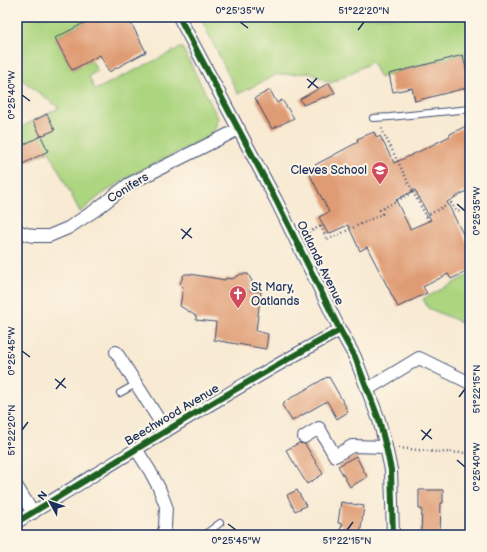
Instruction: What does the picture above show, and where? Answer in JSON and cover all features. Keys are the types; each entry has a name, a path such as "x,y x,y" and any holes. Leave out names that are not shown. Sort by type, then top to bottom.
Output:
{"street":[{"name":"Oatlands Avenue","path":"179,17 296,238 340,330 355,357 379,420 386,447 391,470 394,535"},
{"name":"Conifers","path":"17,231 33,236 49,236 68,228 94,211 129,184 239,129"},
{"name":"Beechwood Avenue","path":"17,522 292,356 340,330"},
{"path":"116,352 166,431"},
{"path":"368,390 419,358 470,383"},
{"path":"304,437 319,428 335,456 352,446 386,447"},
{"path":"136,449 159,488 166,506 163,535"},
{"path":"17,487 33,513"}],"lane":[{"path":"374,118 470,108"},
{"path":"120,393 136,384"},
{"path":"204,535 220,523"}],"path":[{"path":"374,118 429,221"},
{"path":"296,238 322,226 327,240 382,214 380,210 413,192"},
{"path":"426,216 451,203 456,211 470,208"},
{"path":"386,447 437,452 470,453"}],"green space":[{"path":"17,17 81,17 84,23 55,38 72,70 91,60 98,71 89,76 95,90 182,47 218,118 215,129 206,138 130,176 101,195 80,212 49,151 18,166 17,165 17,129 59,108 17,76"},
{"path":"200,17 470,17 470,69 462,55 389,74 380,78 372,62 331,83 310,73 276,75 238,94"},
{"path":"470,274 470,326 428,308 423,299"}],"building":[{"path":"81,17 128,17 146,52 109,72 100,55 72,70 55,38 84,23"},
{"path":"463,55 470,87 415,101 412,88 393,92 389,74"},
{"path":"329,83 335,93 303,105 300,99"},
{"path":"270,90 277,103 282,100 294,118 272,129 255,98"},
{"path":"47,114 55,130 41,136 33,121"},
{"path":"470,124 470,189 447,202 470,248 470,270 451,279 448,274 423,287 427,293 398,307 367,247 360,251 348,225 328,234 319,217 329,212 310,175 319,170 315,165 358,142 357,139 374,132 377,138 380,136 394,163 450,136 450,134","holes":["415,190 431,220 410,229 396,200"]},
{"path":"41,136 48,151 17,167 17,148"},
{"name":"St Mary, Oatlands","path":"185,274 225,280 226,278 232,279 241,274 248,274 252,281 250,291 261,291 256,331 268,334 266,349 214,340 216,322 196,320 196,316 180,306 183,287 180,284"},
{"path":"329,377 348,412 337,419 327,401 292,421 282,405 285,403 284,402"},
{"path":"299,443 305,444 323,474 307,484 286,450"},
{"path":"356,456 367,477 350,487 338,466"},
{"path":"297,490 306,506 295,511 287,495"},
{"path":"419,490 443,490 440,535 421,535 422,509 419,509"},
{"path":"341,502 364,506 360,535 337,535 343,524 338,523"}],"cycle path":[{"path":"179,17 276,200 340,330 355,357 379,420 391,470 393,535"},
{"path":"17,522 218,400 340,330"}],"place":[{"name":"Cleves School","path":"380,185"},
{"name":"St Mary, Oatlands","path":"238,309"}]}
